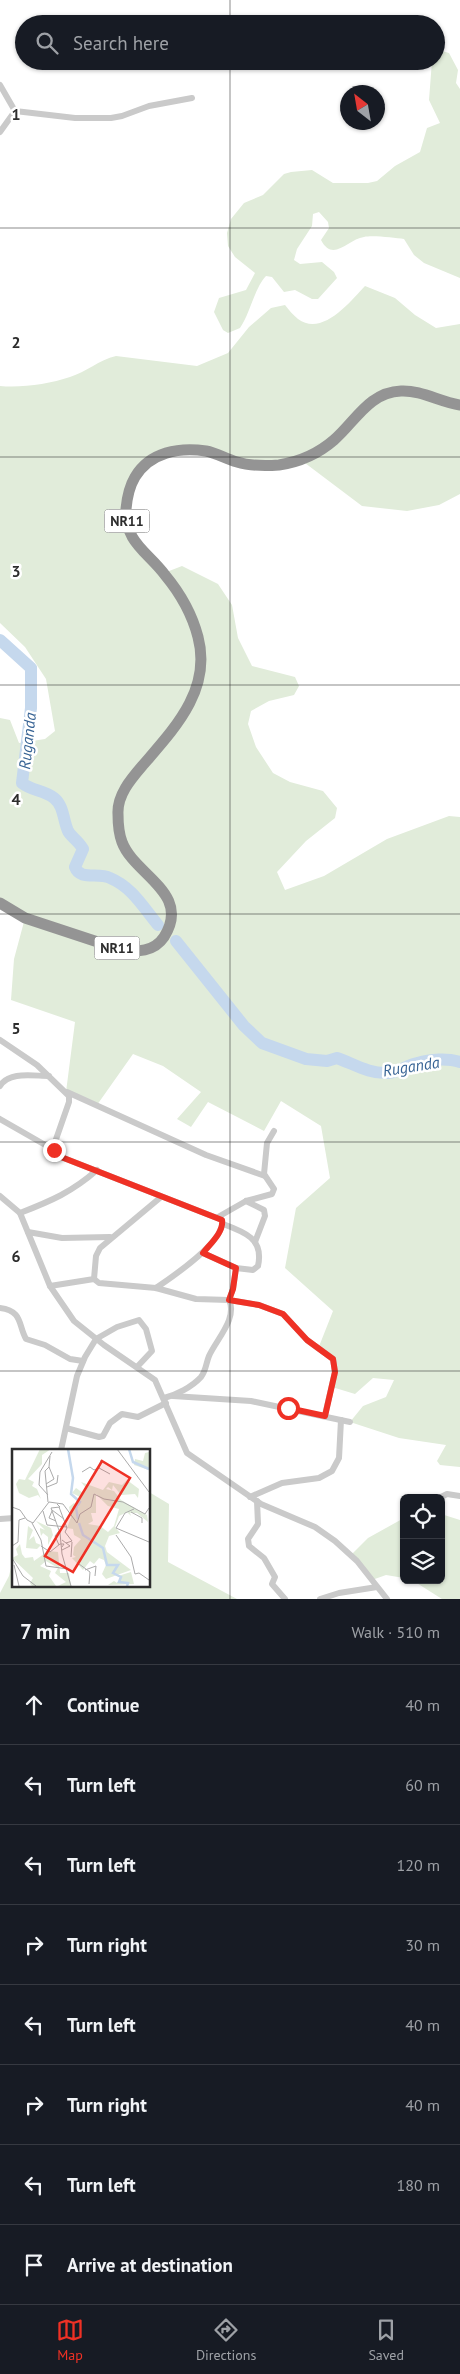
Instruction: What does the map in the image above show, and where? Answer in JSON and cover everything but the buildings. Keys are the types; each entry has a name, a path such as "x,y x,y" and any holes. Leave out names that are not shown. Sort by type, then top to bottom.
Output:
{"highway":[{"name":"NR11","path":"0,903 25,918 122,950 136,952 151,948 161,941 170,927 172,915 170,906 155,881 129,854 122,842 117,812 121,796 130,780 186,714 199,674 199,639 193,620 181,596 164,573 137,546 127,530 127,497 135,476 167,451 206,452 257,466 301,460 333,442 371,402 392,392 416,392 460,405"}],"street":[{"path":"0,85 15,111"},
{"path":"15,111 75,118 112,118 149,106 192,98"},
{"path":"0,132 15,111"},
{"path":"0,1040 49,1076 66,1092 206,1155 266,1176"},
{"path":"0,1086 3,1081 10,1077 49,1076"},
{"path":"54,1150 69,1102 66,1092"},
{"path":"0,1119 54,1150 56,1155 161,1197 218,1216 223,1224 251,1237 260,1254 258,1266 253,1270 236,1268 203,1253"},
{"path":"218,1216 246,1201 272,1194 274,1189 266,1176 267,1143 274,1131"},
{"path":"20,1213 57,1199 78,1187 97,1170"},
{"path":"0,1196 20,1213 50,1286 74,1321 96,1339 155,1380 187,1453 256,1501 315,1527 335,1541 358,1561 388,1599"},
{"path":"94,1279 96,1256 100,1248 161,1197"},
{"path":"246,1201 264,1210 265,1216 255,1242"},
{"path":"156,1288 203,1253 217,1236 223,1224"},
{"path":"28,1232 62,1238 110,1238"},
{"path":"66,1428 99,1437 103,1436 110,1423 122,1414 138,1417 192,1384 205,1370 209,1356 225,1326 231,1310 229,1300 233,1289 236,1268"},
{"path":"50,1286 94,1279 99,1283 156,1288 196,1299 229,1300 259,1305 283,1314 307,1340 333,1359 335,1372 325,1416"},
{"path":"0,1308 5,1309 20,1320 26,1339 45,1345 70,1359 83,1361"},
{"path":"61,1449 77,1376 83,1361 96,1339 117,1327 139,1320 146,1329 152,1351 137,1367"},
{"path":"173,1396 251,1401 350,1422"},
{"path":"250,1497 282,1483 319,1478 332,1472 339,1458 341,1420"},
{"path":"445,1495 460,1496"},
{"path":"256,1501 258,1524 248,1539 249,1546 271,1566 275,1577 272,1584 285,1599"},
{"path":"320,1599 339,1593 377,1587"}],"green space":[{"path":"445,52 449,53 458,70 456,83 460,89 460,278 424,263 414,255 404,239 368,236 336,250 331,250 321,240 329,228 328,222 319,212 313,214 312,226 297,249 294,260 300,264 322,262 334,272 337,278 318,299 312,299 295,290 284,292 272,277 266,276 240,328 228,333 223,330 214,312 219,298 246,290 255,273 235,257 228,246 227,233 231,219 244,203 263,195 284,174 291,172 312,170 333,183 368,183 377,181 395,166 420,152 427,128 440,123 429,100 431,70 445,70"},
{"path":"365,286 395,298 415,315 436,328 460,324 460,494 439,505 407,511 362,506 301,460 281,464 167,451 135,476 127,530 164,573 182,566 218,584 232,605 238,638 252,666 295,677 299,686 294,695 269,701 251,711 248,724 256,747 273,773 290,782 323,791 337,808 335,818 306,841 277,872 285,890 324,876 387,839 449,816 460,817 460,1467 440,1465 437,1461 446,1445 399,1438 350,1422 363,1406 386,1397 394,1380 373,1378 355,1394 332,1387 335,1364 318,1349 333,1311 285,1268 296,1208 330,1178 321,1126 281,1101 264,1131 208,1102 191,1127 177,1119 201,1092 163,1066 133,1054 97,1105 66,1092 75,1022 11,1000 14,959 25,918 0,903 0,718 10,720 19,743 45,739 55,731 46,679 25,647 0,623 0,386 26,386 62,379 76,375 104,360 116,356 197,366 228,353 249,327 271,308 285,305 298,319 316,324 326,321 335,315"},
{"path":"150,1493 169,1504 168,1562 237,1599 0,1599 0,1593 9,1576 12,1563 12,1586 150,1586"},
{"path":"445,1515 460,1520 460,1599 442,1599 418,1584 445,1584"},
{"path":"400,1520 400,1577 386,1575 372,1580 351,1555 368,1538"}],"waterway":[{"name":"Ruganda","path":"0,640 31,668 31,708 22,783 50,795 60,805 68,831 83,849 75,867 77,871 85,875 105,876 118,882 137,898 158,925"},
{"name":"Ruganda","path":"176,941 244,1026 262,1043 306,1059 327,1061 337,1058 381,1073 400,1070 428,1061 445,1060 460,1062"}],"route":[{"path":"54,1150 56,1155 161,1197 218,1216 222,1220 223,1224 217,1236 203,1253 236,1268 233,1289 229,1300 259,1305 283,1314 292,1321 307,1340 333,1359 334,1381 325,1416 288,1408"}]}
